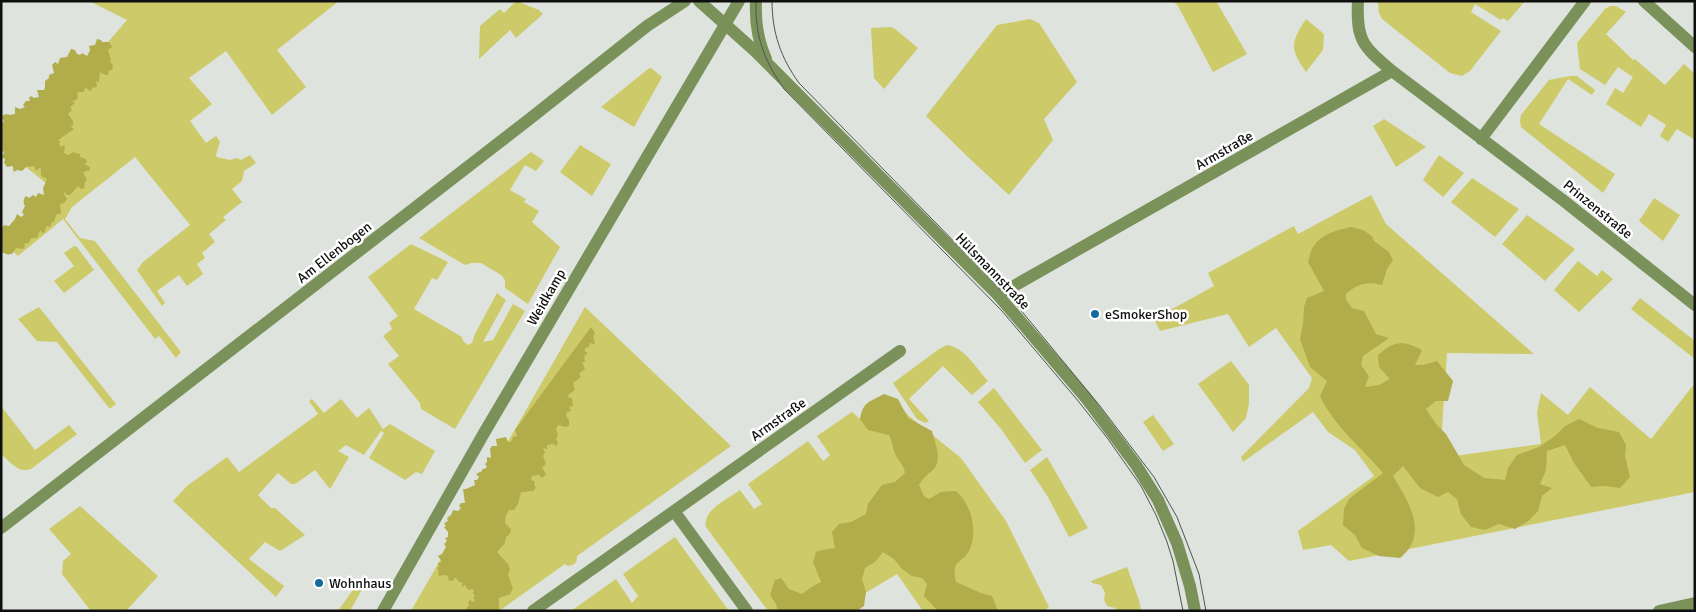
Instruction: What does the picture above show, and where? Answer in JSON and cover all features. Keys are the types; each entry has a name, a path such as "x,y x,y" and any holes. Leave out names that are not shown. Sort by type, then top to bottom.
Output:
{"street":[{"name":"Am Ellenbogen","path":"1,528 647,26 685,1"},
{"name":"Hülsmannstraße","path":"699,1 769,65 998,295 1086,398 1136,465 1161,505 1177,543 1190,586 1195,611"},
{"name":"Weidkamp","path":"383,611 484,432 739,1"},
{"path":"756,1 759,38 769,65"},
{"path":"1358,1 1357,24 1361,40 1370,52 1392,72"},
{"path":"1481,139 1585,1"},
{"path":"1644,1 1695,46"},
{"name":"Prinzenstraße","path":"1392,72 1564,201 1695,304"},
{"name":"Armstraße","path":"998,295 1392,72"},
{"name":"Armstraße","path":"533,611 900,351"},
{"path":"674,511 747,611"},
{"path":"1658,611 1695,602"}],"shaded area":[{"path":"89,1 339,1 277,50 306,87 272,115 226,51 189,78 212,104 190,121 206,143 216,136 220,142 217,157 241,160 250,155 256,163 244,171 242,181 232,189 242,202 223,217 226,220 209,234 215,242 202,253 205,258 197,264 203,274 187,286 179,275 157,291 165,303 162,306 137,270 143,262 190,225 135,157 72,207 65,219 80,238 95,241 181,352 176,358 159,336 155,339 63,219 18,256 9,247 63,197 11,155 127,20"},
{"path":"516,1 539,10 543,14 516,38 510,30 479,59 480,26 500,9 504,13"},
{"path":"1173,1 1216,1 1247,54 1213,72 1178,6"},
{"path":"1378,1 1525,1 1508,21 1503,18 1501,20 1475,4 1471,12 1501,31 1470,71 1462,76 1450,73 1382,19 1379,13"},
{"path":"1610,6 1616,6 1626,12 1606,34 1633,60 1635,59 1665,85 1684,64 1695,74 1695,140 1677,129 1668,142 1660,136 1666,125 1649,114 1641,127 1606,104 1615,88 1623,93 1633,77 1618,67 1605,85 1580,69 1577,43 1605,9"},
{"path":"1030,19 1039,23 1077,82 1044,119 1053,140 1009,195 926,116 997,25"},
{"path":"1306,19 1324,34 1323,50 1306,72 1297,57 1294,46 1297,34"},
{"path":"891,27 918,48 884,89 874,78 871,28"},
{"path":"97,39 102,42 109,42 112,47 108,50 113,66 112,70 108,71 109,74 105,75 100,72 99,82 96,81 97,87 92,88 90,91 85,87 84,92 77,92 78,97 72,101 75,103 70,107 72,110 68,114 73,121 73,125 70,126 74,129 58,140 61,142 59,143 60,147 65,145 64,153 69,155 73,152 80,154 80,157 86,159 87,162 84,164 90,167 90,170 83,172 87,180 84,188 81,189 78,186 70,195 67,195 65,192 64,194 67,199 64,203 60,204 61,213 56,215 50,227 46,226 45,232 42,233 40,230 37,238 31,238 29,243 24,244 25,247 23,249 16,248 9,255 1,252 2,228 4,225 9,226 17,214 21,217 24,215 22,212 26,196 29,198 33,195 36,197 38,193 44,195 43,188 47,179 41,176 41,169 39,168 36,171 34,166 14,172 13,166 7,167 4,163 5,159 1,157 4,153 3,151 1,152 1,123 4,122 1,116 15,114 15,107 20,109 25,107 23,105 26,101 30,101 29,98 31,96 34,98 39,97 37,90 44,90 45,81 49,78 49,75 54,73 52,65 55,62 58,64 60,58 67,57 71,49 75,50 77,54 80,55 82,53 87,56 90,50 89,46 95,45"},
{"path":"651,68 662,77 634,127 601,107 648,69"},
{"path":"1577,76 1595,90 1592,95 1568,79 1539,124 1615,174 1603,193 1521,127 1521,115 1549,80"},
{"path":"1384,119 1426,147 1396,167 1373,126"},
{"path":"580,145 611,164 592,196 560,172"},
{"path":"531,152 544,161 536,171 525,165 510,190 526,199 524,202 539,211 532,222 560,247 528,304 505,288 505,280 501,275 481,263 465,265 419,238"},
{"path":"1439,155 1464,173 1443,197 1423,180"},
{"path":"1472,178 1519,209 1495,237 1451,202"},
{"path":"1371,195 1386,224 1534,354 1447,353 1442,429 1447,457 1541,444 1537,413 1541,393 1568,415 1590,387 1651,439 1695,383 1695,492 1349,561 1331,545 1303,550 1298,531 1374,476 1355,450 1328,432 1313,412 1243,462 1241,457 1309,388 1312,378 1276,328 1249,347 1228,314 1160,331 1154,319 1214,286 1208,273 1294,226 1298,234"},
{"path":"1654,198 1680,215 1663,241 1639,221"},
{"path":"1527,215 1575,249 1545,281 1502,244"},
{"path":"1351,227 1363,230 1372,236 1374,241 1389,252 1393,260 1387,269 1382,285 1362,284 1346,294 1346,300 1352,308 1364,311 1376,334 1389,338 1363,356 1361,365 1369,376 1365,387 1379,385 1390,379 1379,367 1378,355 1394,345 1404,343 1415,347 1422,350 1415,365 1437,361 1453,381 1448,401 1436,401 1426,409 1436,424 1446,434 1464,465 1484,478 1505,480 1508,468 1517,455 1539,447 1565,426 1579,419 1598,428 1619,432 1626,445 1625,456 1630,477 1620,488 1591,487 1574,463 1565,445 1547,451 1546,470 1540,484 1552,488 1542,496 1538,511 1528,521 1515,529 1499,524 1485,530 1471,527 1461,514 1457,499 1448,492 1438,497 1420,488 1403,466 1393,476 1405,496 1413,517 1414,539 1409,549 1400,558 1379,556 1362,548 1355,535 1343,525 1344,509 1349,499 1383,473 1341,427 1326,407 1320,396 1327,381 1310,367 1300,339 1307,298 1324,291 1308,262 1312,249 1325,236"},
{"path":"411,244 448,262 437,280 432,278 414,309 462,337 463,341 468,345 472,343 497,293 506,300 483,342 493,340 513,304 525,311 455,429 421,409 420,403 388,364 399,356 383,336 392,329 389,323 398,316 368,277"},
{"path":"74,246 77,247 94,270 64,293 54,281 74,266 64,253"},
{"path":"1578,261 1597,276 1602,270 1613,279 1579,312 1554,290"},
{"path":"1640,298 1695,341 1695,359 1631,309"},
{"path":"39,307 116,404 111,408 109,408 57,342 37,341 18,319"},
{"path":"585,307 731,446 577,556 574,564 568,566 565,564 499,611 411,611"},
{"path":"591,327 595,333 593,337 595,343 590,343 589,347 585,348 587,354 584,356 585,362 582,362 585,369 579,374 581,377 573,383 575,390 568,395 569,398 572,398 573,406 569,407 571,411 567,412 566,416 569,420 569,426 558,425 556,429 558,435 556,439 558,442 557,446 552,444 547,445 547,449 543,448 546,464 542,468 546,474 542,478 538,474 536,476 533,475 531,479 535,481 534,485 536,488 533,491 521,492 518,504 514,510 509,510 506,515 505,523 511,529 510,534 497,552 508,564 510,569 508,575 513,589 510,594 499,598 499,611 467,611 468,602 475,600 473,598 475,596 473,593 474,589 468,590 465,585 462,587 462,582 459,582 456,578 453,581 448,580 449,578 446,575 439,576 438,573 438,563 442,562 438,556 442,554 446,547 444,544 447,541 445,538 448,537 444,523 448,521 447,518 453,510 458,511 461,508 459,506 461,503 465,503 463,489 475,485 474,480 477,480 479,477 476,474 487,467 485,464 487,457 491,458 490,449 492,446 497,446 496,439 506,437 508,442 511,442 513,437 517,436 515,430"},
{"path":"947,345 965,354 988,381 972,395 943,366 909,399 929,421 925,423 917,419 893,383"},
{"path":"1231,361 1249,385 1249,404 1246,418 1233,432 1198,384"},
{"path":"994,388 1042,450 1025,463 1001,429 978,402"},
{"path":"884,394 898,399 908,418 932,431 938,456 936,466 919,485 924,496 929,499 941,492 956,491 966,503 972,518 972,542 970,549 956,565 956,582 992,596 998,611 938,611 924,596 927,584 922,578 912,576 902,569 894,559 883,552 875,562 865,568 862,579 866,592 864,606 857,611 778,611 770,595 775,580 781,578 789,589 802,594 821,582 813,562 816,552 835,548 832,532 839,524 851,522 866,514 868,504 882,485 895,482 905,473 895,454 889,435 868,430 860,419 865,406"},
{"path":"312,399 324,413 341,399 357,418 369,408 383,429 390,424 435,451 422,474 416,472 405,480 369,458 384,433 381,431 364,455 346,445 338,451 349,457 330,489 315,470 295,484 291,484 278,473 258,495 305,535 280,551 265,542 249,559 284,586 276,597 173,501 187,486 227,457 239,472 318,414 309,401"},
{"path":"894,399 909,416 961,458 1006,521 1049,607 1046,609 1047,611 923,611 897,574 835,611 768,611 706,527 708,515 712,510 740,490 754,509 762,504 748,484 808,441 823,461 830,455 817,436 852,412 860,419"},
{"path":"1,406 35,450 69,425 77,434 31,469 22,470 1,454"},
{"path":"1153,415 1174,444 1163,451 1143,422"},
{"path":"1047,457 1088,528 1069,537 1048,497 1030,470"},
{"path":"80,506 158,576 126,611 91,611 62,574 63,561 71,554 49,529"},
{"path":"675,537 729,611 571,611 616,579 632,603 638,596 623,574"},
{"path":"1127,567 1141,611 1117,611 1115,608 1107,606 1104,600 1105,593 1101,585 1091,581"},
{"path":"360,580 365,584 350,611 338,611"}],"tram line":[{"path":"756,1 757,26 762,48 771,68 784,89 1002,311 1079,402 1141,486 1167,542 1173,561 1183,611"},
{"path":"772,1 772,13 779,45 787,64 799,83 1019,308 1100,406 1154,477 1177,517 1199,574 1206,611"}],"place":[{"name":"eSmokerShop","path":"1095,314"},
{"name":"Wohnhaus","path":"319,583"}]}
